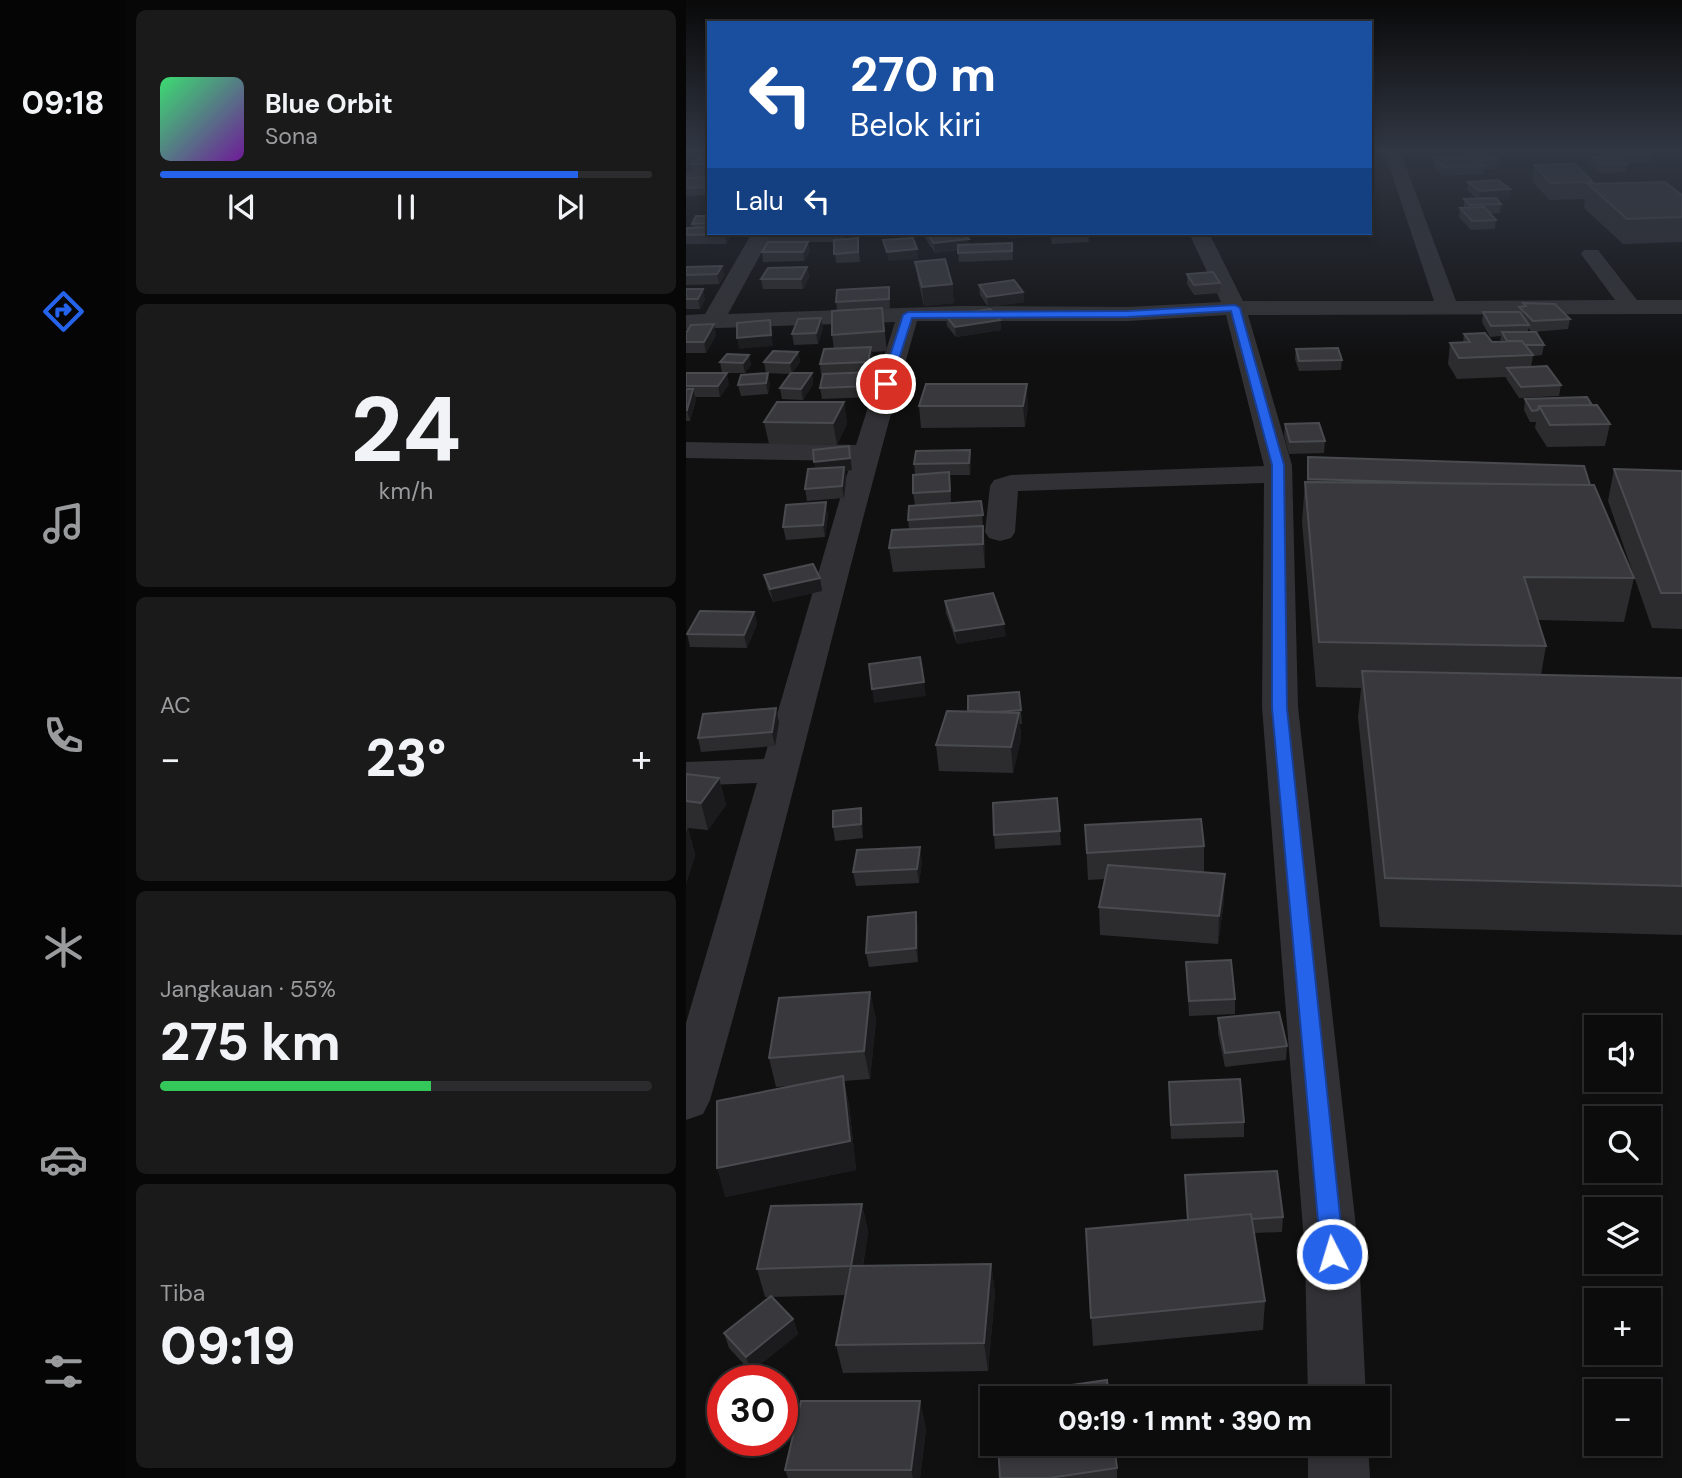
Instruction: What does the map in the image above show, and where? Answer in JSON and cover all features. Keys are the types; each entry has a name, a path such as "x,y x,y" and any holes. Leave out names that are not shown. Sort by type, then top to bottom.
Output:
{"street":[{"path":"1416,220 1448,309"},
{"path":"713,321 761,235"},
{"path":"1200,235 1235,308 1278,465 1280,708 1332,1254 1337,1386"},
{"path":"1591,254 1631,307"},
{"path":"720,269 742,269"},
{"path":"686,322 908,315 1128,314 1235,308 1682,307"},
{"path":"686,1100 729,961 864,453 908,315"},
{"path":"686,450 864,453"},
{"path":"1000,532 1004,486 1011,483 1278,474"},
{"path":"686,774 778,769"},
{"path":"1338,1456 1339,1478"}],"building":[{"path":"694,220 707,220 707,223 692,224"},
{"path":"707,227 707,234 686,235 687,228"},
{"path":"928,235 965,235 969,239 934,243"},
{"path":"858,238 858,252 834,254 834,240"},
{"path":"913,238 917,249 887,252 883,240"},
{"path":"768,242 808,242 803,252 762,252"},
{"path":"1012,243 1012,251 958,253 958,245"},
{"path":"945,259 952,284 922,287 915,262"},
{"path":"722,266 717,274 686,275 686,267"},
{"path":"807,267 801,279 761,279 768,268"},
{"path":"1213,272 1220,283 1194,285 1187,274"},
{"path":"1014,280 1023,292 987,297 979,285"},
{"path":"889,287 889,299 836,302 837,290"},
{"path":"686,289 703,289 698,299 686,299"},
{"path":"1523,303 1555,304 1570,319 1533,321 1519,307 1526,306"},
{"path":"882,308 884,331 832,335 832,311"},
{"path":"990,309 1000,320 955,327 946,316"},
{"path":"1483,312 1520,312 1529,325 1491,326"},
{"path":"821,318 816,333 792,334 798,319"},
{"path":"770,320 771,335 737,338 737,323"},
{"path":"714,324 704,342 686,342 686,333 691,325"},
{"path":"1502,332 1536,332 1544,345 1507,341"},
{"path":"1485,333 1492,342 1522,341 1533,355 1459,358 1450,343 1470,342 1464,334"},
{"path":"871,347 868,362 820,364 824,349"},
{"path":"1338,348 1342,360 1299,361 1296,349"},
{"path":"773,351 798,352 790,363 764,362"},
{"path":"727,354 749,355 743,363 720,362"},
{"path":"1547,366 1561,385 1521,387 1507,368"},
{"path":"874,372 871,386 820,388 823,374"},
{"path":"686,373 727,373 718,386 686,386"},
{"path":"768,373 766,383 738,385 741,375"},
{"path":"791,373 812,373 801,389 780,388"},
{"path":"926,384 1027,384 1023,406 919,406"},
{"path":"686,389 693,389 687,410 686,410"},
{"path":"1587,397 1592,405 1539,406 1538,410 1532,411 1525,399"},
{"path":"777,402 844,402 833,423 764,422"},
{"path":"1597,405 1610,424 1550,425 1539,406"},
{"path":"1319,423 1325,441 1290,442 1285,424"},
{"path":"849,446 850,458 814,462 813,450"},
{"path":"970,450 969,463 914,464 916,451"},
{"path":"1308,457 1584,466 1590,485 1308,479"},
{"path":"844,467 842,486 805,489 808,469"},
{"path":"1614,469 1682,471 1682,593 1661,593"},
{"path":"949,472 950,491 913,493 913,475"},
{"path":"1305,482 1594,485 1634,578 1524,577 1546,646 1319,642"},
{"path":"981,501 983,515 908,520 909,506"},
{"path":"826,502 823,525 783,527 786,505"},
{"path":"983,526 983,544 889,548 892,530"},
{"path":"813,564 820,578 770,589 764,575"},
{"path":"993,593 1004,624 955,631 945,601"},
{"path":"700,611 754,612 744,635 687,634"},
{"path":"920,657 924,682 872,689 869,664"},
{"path":"1362,671 1682,678 1682,886 1385,878"},
{"path":"1019,692 1021,710 968,711 968,696"},
{"path":"776,708 772,732 698,738 703,714"},
{"path":"947,711 1019,713 1011,747 936,745"},
{"path":"686,774 719,778 701,803 686,801"},
{"path":"1057,798 1060,831 994,835 993,803"},
{"path":"861,808 861,824 833,827 833,811"},
{"path":"1201,819 1204,846 1087,853 1085,825"},
{"path":"920,847 917,869 853,872 857,850"},
{"path":"1108,865 1225,874 1219,916 1099,907"},
{"path":"916,912 916,948 866,953 868,917"},
{"path":"1231,960 1235,999 1189,1001 1186,962"},
{"path":"870,992 864,1051 769,1058 779,998"},
{"path":"1279,1012 1287,1046 1225,1053 1218,1018"},
{"path":"843,1076 850,1141 717,1168 717,1101"},
{"path":"1240,1079 1244,1122 1171,1125 1169,1082"},
{"path":"1277,1171 1283,1217 1252,1219 1251,1214 1188,1220 1185,1175"},
{"path":"862,1204 851,1266 757,1269 771,1206"},
{"path":"1251,1214 1265,1301 1091,1318 1086,1229"},
{"path":"991,1264 984,1343 836,1345 851,1266"},
{"path":"771,1296 793,1319 746,1357 724,1333"},
{"path":"1107,1380 1108,1386 1065,1386"},
{"path":"801,1401 920,1401 911,1470 785,1470 788,1456 798,1456 798,1414"},
{"path":"999,1456 1116,1456 1117,1468 1049,1478 1000,1478"}],"route":[{"path":"886,384 908,315 1128,314 1235,308 1278,465 1280,708 1332,1254"}]}
